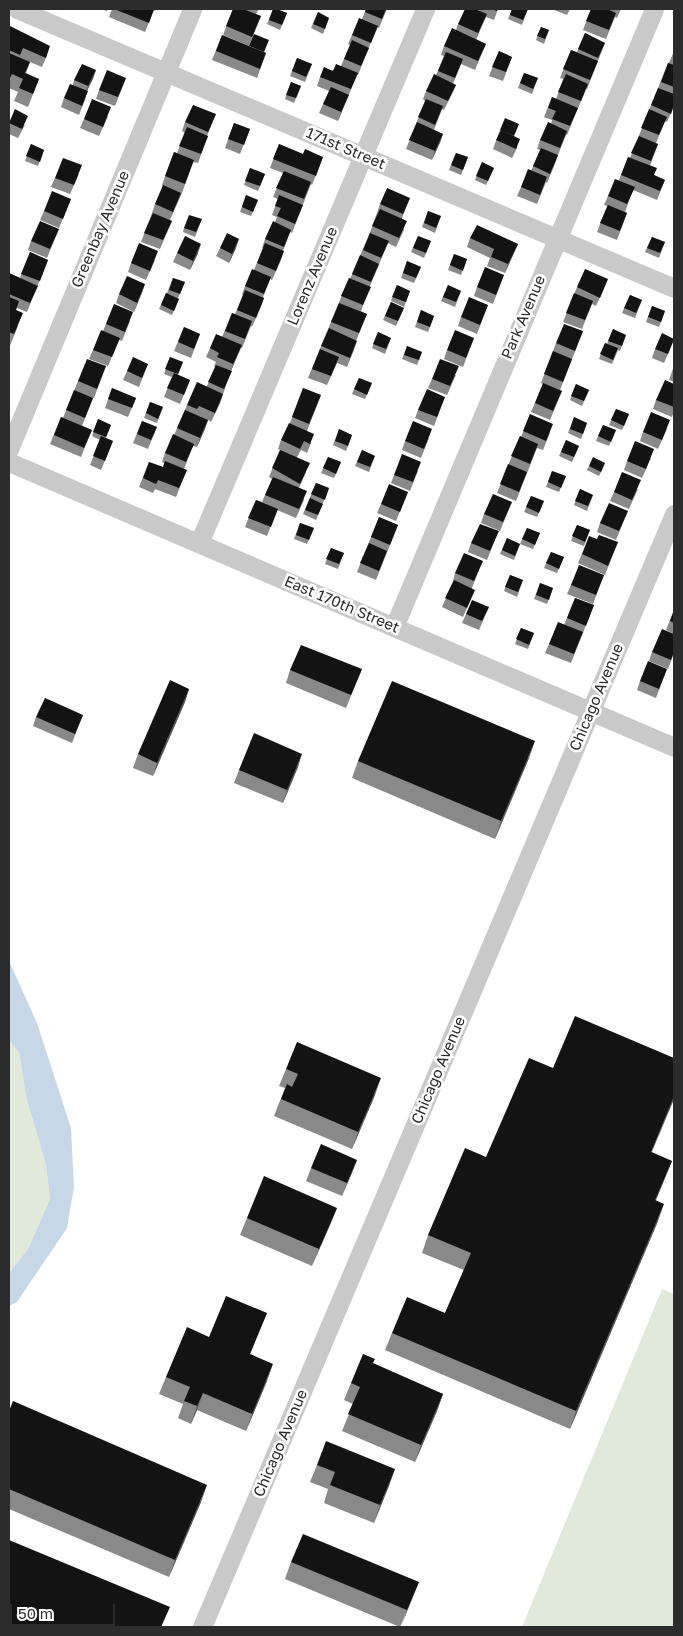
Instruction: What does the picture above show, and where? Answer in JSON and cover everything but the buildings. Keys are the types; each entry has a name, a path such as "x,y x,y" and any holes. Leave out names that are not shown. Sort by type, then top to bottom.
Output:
{"street":[{"name":"171st Street","path":"17,9 674,288"},
{"name":"Greenbay Avenue","path":"9,449 192,9"},
{"name":"Lorenz Avenue","path":"199,543 425,9"},
{"name":"Park Avenue","path":"394,627 556,238 654,9"},
{"name":"East 170th Street","path":"9,462 674,747"},
{"name":"Chicago Avenue","path":"202,1627 674,514"}],"green space":[{"path":"9,1040 19,1052 26,1097 46,1165 50,1199 28,1249 9,1273"},
{"path":"662,1289 674,1294 674,1627 522,1627"}],"water":[{"path":"9,961 37,1023 71,1128 74,1187 67,1228 17,1302 9,1306 9,1273 28,1249 50,1199 46,1165 26,1097 19,1052 9,1040"}]}
